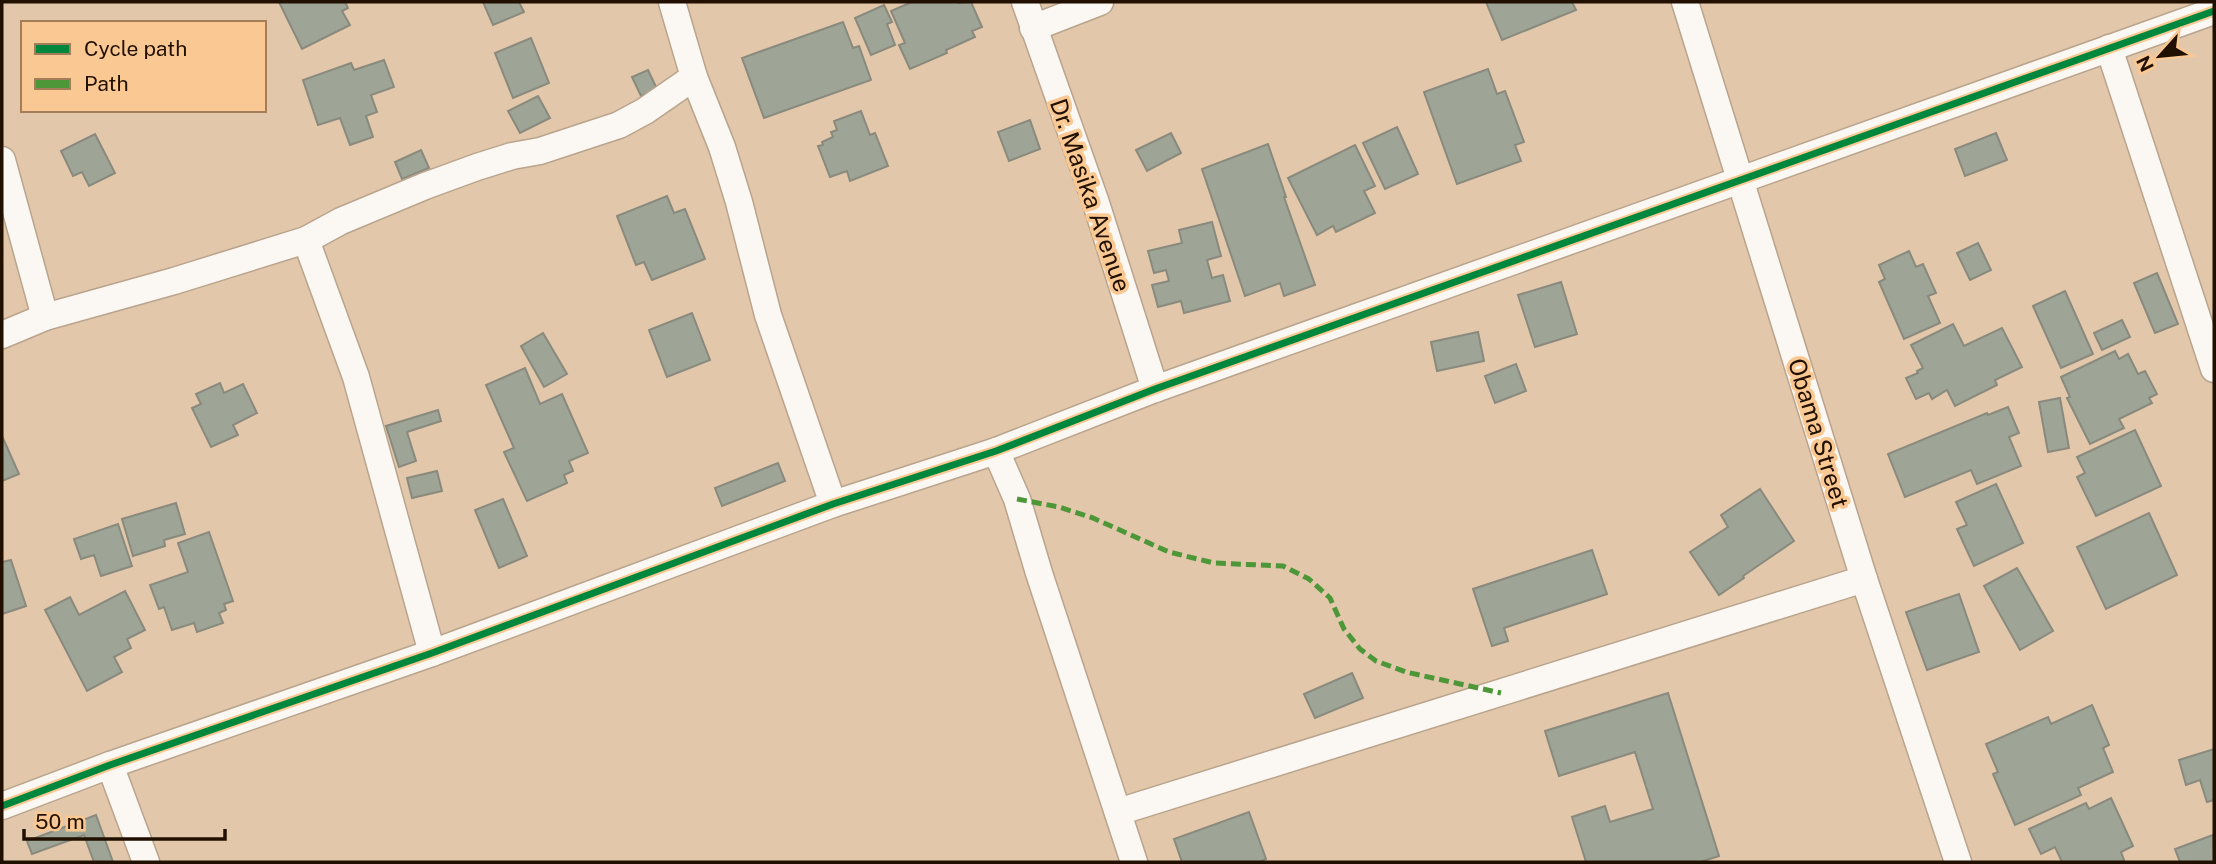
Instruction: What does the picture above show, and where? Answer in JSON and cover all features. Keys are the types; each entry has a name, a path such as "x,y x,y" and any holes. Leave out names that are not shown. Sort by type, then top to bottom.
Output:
{"street":[{"path":"672,2 694,77 722,147 739,202 768,315 833,505"},
{"name":"Dr. Masika Avenue","path":"1025,2 1095,200 1155,389"},
{"path":"1033,28 1100,2"},
{"name":"Obama Street","path":"1685,2 1864,579 1957,862"},
{"path":"2,806 110,765 432,653 833,505 996,451 1155,389 2214,11"},
{"path":"2109,47 2214,369"},
{"path":"2,335 45,317 306,240 341,221 425,186 489,163 540,151 618,125 645,111 694,77"},
{"path":"2,160 45,317"},
{"path":"306,240 356,377 432,653"},
{"path":"996,451 1017,499 1134,862"},
{"path":"1118,812 1864,579"},
{"path":"110,765 146,862"}],"building":[{"path":"279,2 345,2 348,8 342,11 350,25 302,49"},
{"path":"483,2 519,2 524,12 493,25"},
{"path":"912,2 971,2 982,27 972,31 975,37 910,69 899,45 905,43 891,11"},
{"path":"1486,2 1572,2 1576,10 1502,40"},
{"path":"884,5 892,22 887,24 895,45 871,55 855,18"},
{"path":"843,22 853,48 859,46 871,80 764,118 742,58"},
{"path":"531,38 549,83 513,98 495,53"},
{"path":"384,60 394,87 371,95 377,112 366,116 373,137 350,145 340,118 318,125 303,80 351,63 354,70"},
{"path":"1488,69 1497,94 1505,91 1524,142 1515,145 1521,161 1457,184 1424,92"},
{"path":"648,70 657,89 641,96 632,77"},
{"path":"538,96 550,118 520,133 508,111"},
{"path":"861,111 870,135 875,133 888,166 850,181 847,171 830,177 818,146 833,137 831,132 837,130 834,121"},
{"path":"1030,120 1040,149 1009,161 998,132"},
{"path":"1397,127 1418,174 1385,189 1363,143"},
{"path":"1171,133 1181,153 1147,171 1136,150"},
{"path":"1996,133 2007,160 1965,176 1955,149"},
{"path":"95,134 115,173 89,186 82,172 73,176 61,151"},
{"path":"1268,144 1315,285 1284,296 1280,283 1245,296 1202,169"},
{"path":"1355,145 1375,186 1364,191 1375,213 1336,232 1333,226 1317,235 1288,178"},
{"path":"421,150 429,168 402,179 395,162"},
{"path":"667,196 674,213 685,209 705,259 652,280 644,262 636,265 617,216"},
{"path":"1212,222 1221,256 1207,260 1212,278 1223,275 1230,301 1184,313 1181,301 1158,307 1152,285 1169,281 1166,270 1154,273 1148,251 1182,243 1179,230"},
{"path":"1978,243 1991,270 1970,280 1957,253"},
{"path":"1909,251 1916,267 1923,264 1936,293 1928,296 1940,323 1904,339 1879,282 1885,279 1879,265"},
{"path":"2157,273 2178,324 2155,333 2134,283"},
{"path":"1561,282 1577,334 1535,347 1518,295"},
{"path":"2065,291 2093,354 2061,368 2033,306"},
{"path":"692,313 710,360 667,377 649,330"},
{"path":"2122,320 2130,337 2102,350 2094,333"},
{"path":"1953,324 1964,346 2002,328 2022,367 1995,380 1997,385 1955,406 1947,390 1932,399 1929,393 1916,399 1906,378 1923,368 1911,345"},
{"path":"1478,332 1484,361 1437,371 1431,342"},
{"path":"543,333 567,374 544,387 521,346"},
{"path":"2115,351 2119,359 2128,354 2138,374 2145,371 2157,394 2149,398 2152,403 2119,419 2124,428 2090,444 2067,398 2070,397 2061,377"},
{"path":"1516,364 1526,391 1495,403 1485,376"},
{"path":"525,368 540,404 562,394 588,453 569,461 573,471 564,475 567,483 527,501 504,452 514,448 486,385"},
{"path":"220,383 224,393 243,384 257,413 233,425 238,435 211,447 192,408 201,404 196,394"},
{"path":"2060,398 2069,448 2048,452 2039,402"},
{"path":"2008,407 2019,433 2009,437 2021,466 1977,484 1971,470 1905,497 1888,454"},
{"path":"438,410 441,421 407,432 416,461 399,467 386,426"},
{"path":"2135,430 2161,486 2096,516 2077,477 2085,473 2077,457"},
{"path":"2,436 19,474 2,481"},
{"path":"778,463 785,481 722,506 715,488"},
{"path":"437,471 442,491 412,498 407,478"},
{"path":"1996,484 2023,543 1974,566 1957,529 1967,525 1956,502"},
{"path":"1760,489 1794,541 1719,595 1690,552 1728,527 1721,515"},
{"path":"503,499 527,556 499,568 475,510"},
{"path":"176,503 185,534 164,540 165,546 133,556 122,519"},
{"path":"2149,513 2177,575 2106,609 2077,547"},
{"path":"118,524 132,566 101,576 94,555 81,559 74,539"},
{"path":"209,532 233,601 224,604 226,610 219,613 223,623 197,632 194,623 172,630 164,607 159,609 150,585 188,572 178,543"},
{"path":"1592,550 1607,594 1504,628 1508,641 1492,646 1473,589"},
{"path":"11,560 26,606 2,614 2,562"},
{"path":"2017,568 2053,631 2020,650 1984,586"},
{"path":"125,591 145,630 127,639 131,648 114,657 122,672 87,691 45,610 70,597 79,615"},
{"path":"1959,594 1979,652 1927,670 1906,612"},
{"path":"1352,673 1363,698 1315,718 1304,694"},
{"path":"1668,693 1719,856 1700,862 1586,862 1572,817 1605,806 1610,822 1653,809 1635,752 1559,776 1545,731"},
{"path":"2092,705 2109,745 2103,748 2113,772 2078,788 2081,795 2015,825 1993,774 1998,772 1986,744 2048,717 2051,724"},
{"path":"2214,749 2214,800 2207,802 2200,780 2186,785 2179,760"},
{"path":"2111,798 2133,846 2121,852 2124,860 2062,862 2055,847 2041,854 2029,829 2086,803 2089,809"},
{"path":"1249,812 1266,859 1259,862 1182,862 1174,839"},
{"path":"96,815 113,862 94,862 84,835 32,854 27,841"},
{"path":"2213,835 2214,862 2180,862 2175,849"}],"marked path":[{"path":"1017,499 1059,507 1093,518 1169,552 1214,563 1283,566 1309,579 1330,598 1344,629 1360,649 1376,661 1406,672 1501,693"}],"cycle path":[{"path":"2,806 110,765 432,653 833,504 996,451 1155,389 2214,11"}]}
